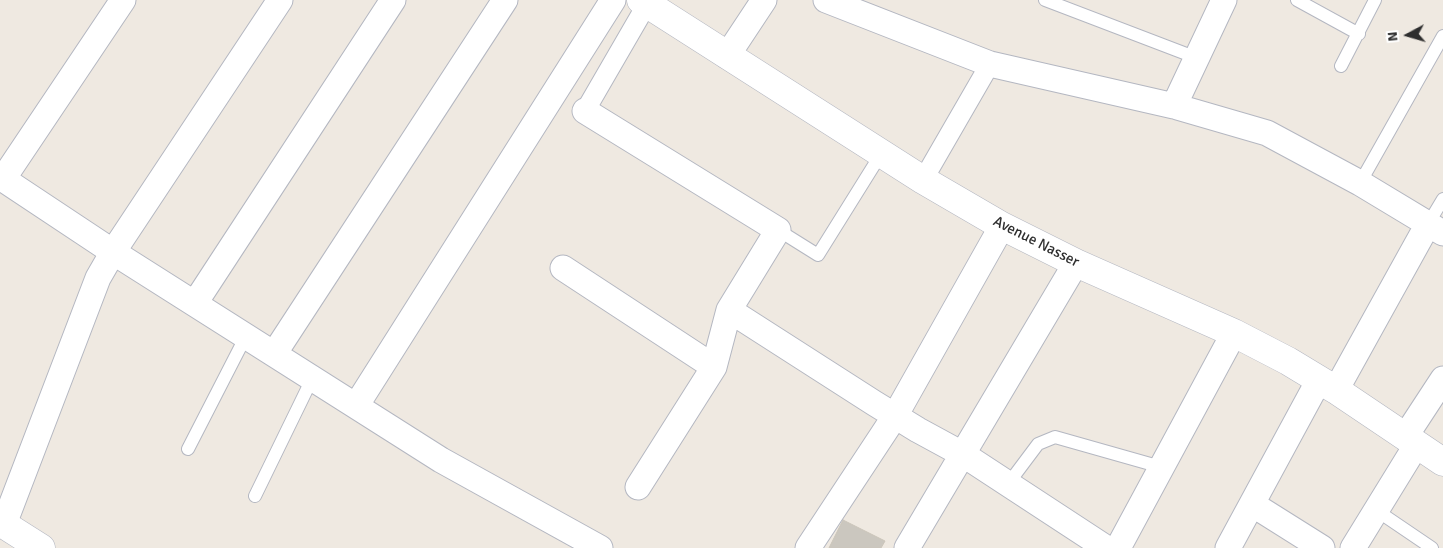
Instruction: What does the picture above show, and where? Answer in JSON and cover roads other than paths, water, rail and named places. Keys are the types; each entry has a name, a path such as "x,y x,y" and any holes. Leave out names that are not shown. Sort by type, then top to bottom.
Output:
{"street":[{"path":"122,0 1,178 113,252 441,460 600,548"},
{"path":"41,548 2,523 98,278 113,252 280,0"},
{"path":"195,304 393,0"},
{"path":"274,354 505,0"},
{"path":"356,406 613,0"},
{"path":"727,56 764,0"},
{"path":"826,0 990,64 1174,106 1267,133 1360,183 1436,229 1328,385 1252,504 1228,548"},
{"path":"1174,106 1224,0"},
{"path":"638,487 714,367 729,310 778,230 585,111 644,2"},
{"name":"Avenue Nasser","path":"644,2 880,154 1002,226 1076,263 1234,333 1288,361 1328,385 1443,462"},
{"path":"923,180 990,64"},
{"path":"808,548 894,416 1002,226"},
{"path":"907,548 964,455 1076,263"},
{"path":"563,268 714,367"},
{"path":"729,310 894,416 964,455 1106,548"},
{"path":"1118,548 1234,333"},
{"path":"1353,548 1376,510 1443,379"},
{"path":"1252,504 1322,548"}],"lane":[{"path":"1045,0 1197,58"},
{"path":"1297,0 1359,34"},
{"path":"1340,66 1359,34 1375,0"},
{"path":"1360,183 1443,36"},
{"path":"778,230 818,255 880,154"},
{"path":"1436,229 1443,199"},
{"path":"188,449 246,336"},
{"path":"255,496 312,379"},
{"path":"1008,484 1038,444 1055,437 1161,467"},
{"path":"1376,510 1432,548"}]}
